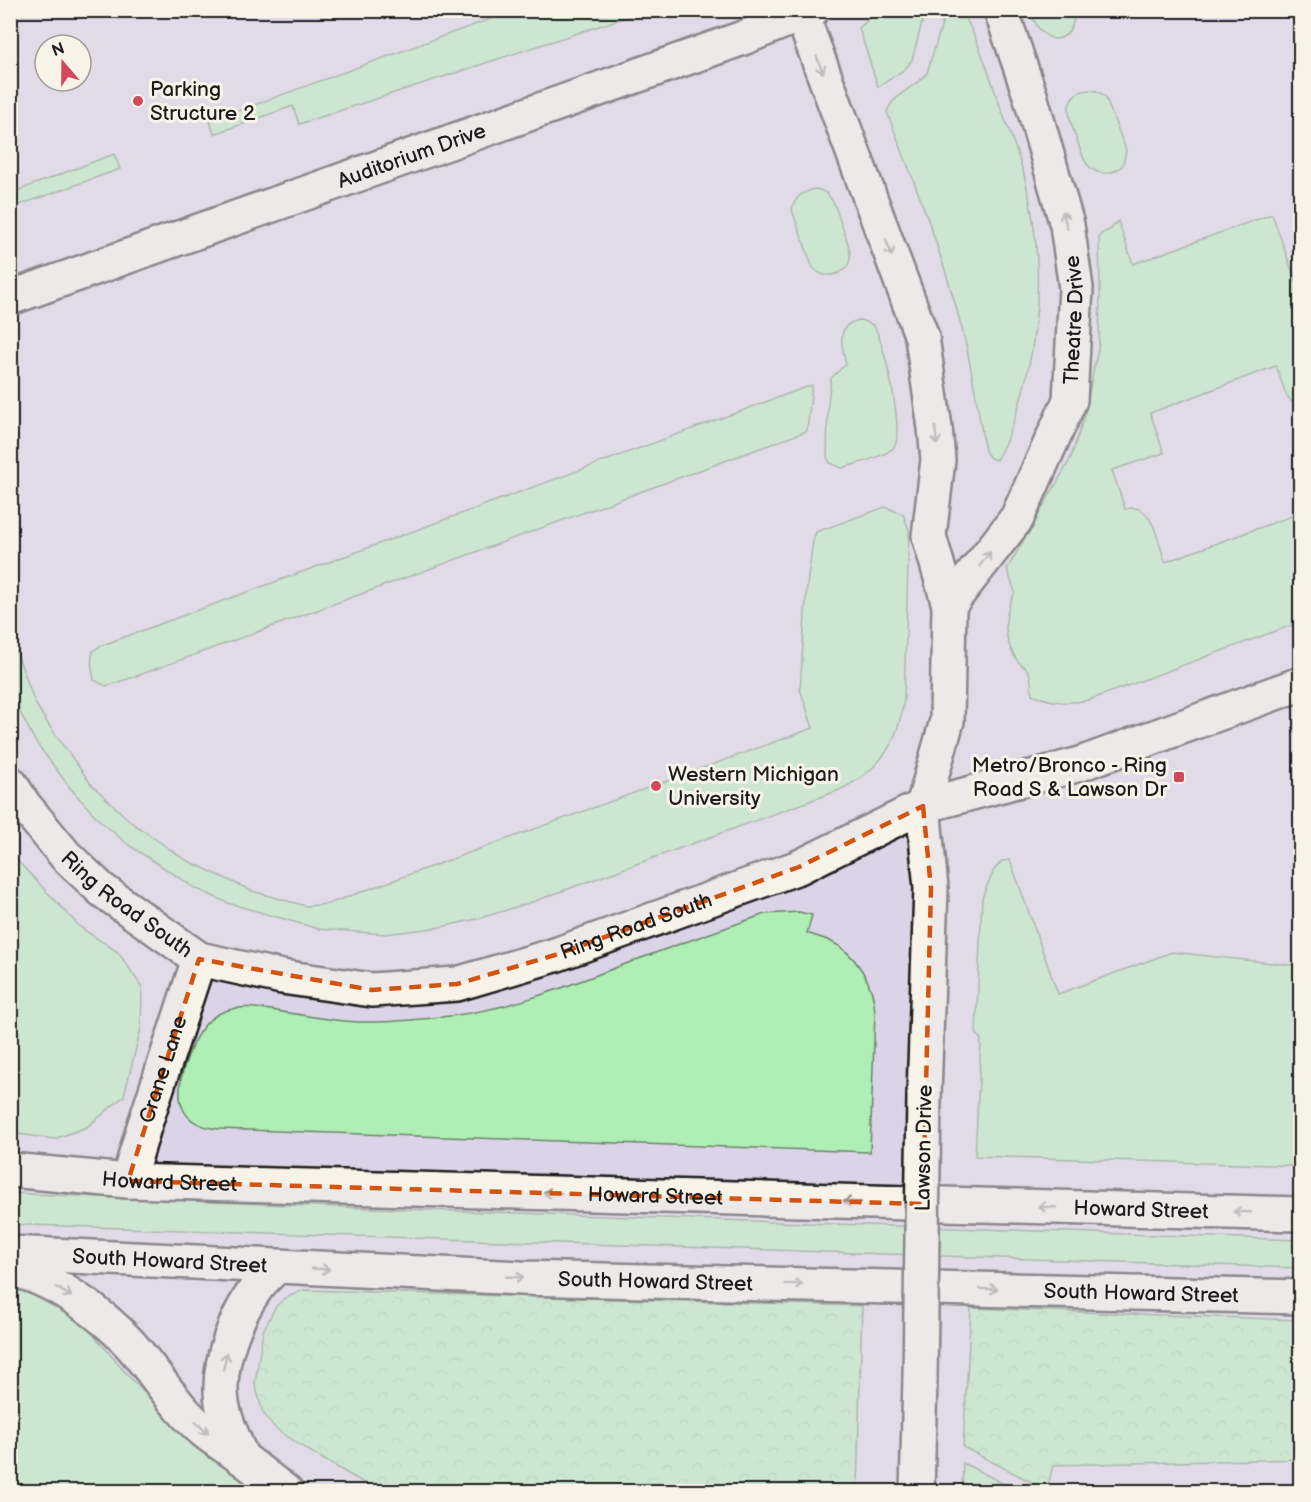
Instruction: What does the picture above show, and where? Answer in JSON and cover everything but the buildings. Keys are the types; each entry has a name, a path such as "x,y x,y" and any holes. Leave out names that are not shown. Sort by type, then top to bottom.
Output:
{"street":[{"name":"Theatre Drive","path":"949,605 1017,518 1070,400 1076,288 1067,225 1030,95 1001,10"},
{"path":"804,11 922,337 938,460 929,536 949,605 947,721 923,806"},
{"name":"Auditorium Drive","path":"10,298 721,46 804,11"},
{"name":"Ring Road South","path":"10,783 24,805 66,856 95,883 199,959 282,977 372,990 457,984 555,955 799,867 923,806 1080,764 1300,684"},
{"name":"Lawson Drive","path":"916,1491 924,1096 931,888 923,806"},
{"name":"Crane Lane","path":"128,1182 199,959"},
{"name":"Howard Street","path":"10,1170 128,1182 1300,1214"},
{"name":"South Howard Street","path":"10,1253 521,1278 1300,1297"},
{"path":"242,1458 227,1421 221,1392 225,1356 238,1319 257,1286 276,1267"},
{"path":"10,1269 61,1289 93,1311 128,1342 204,1431 286,1491"}],"highlighted area":[{"path":"923,806 931,888 923,1204 128,1181 199,959 372,990 457,984 555,955 799,867"}],"shaded area":[{"name":"Western Michigan University","path":"11,11 1300,11 1300,1491 11,1491"}],"green space":[{"path":"515,10 645,11 299,124 293,106 214,134 210,121"},
{"path":"890,10 925,11 912,60 905,69 878,87 859,28 870,18"},
{"path":"946,11 963,13 979,47 1022,166 1034,226 1037,303 1031,354 1014,421 996,460 990,458 985,451 969,360 946,274 887,112 890,105 900,95 927,73"},
{"path":"1030,11 1074,11 1074,18 1069,31 1060,38 1054,39 1038,28"},
{"path":"1097,91 1105,96 1126,150 1123,165 1110,173 1100,173 1087,164 1071,123 1070,101 1080,92"},
{"path":"114,154 120,169 11,208 11,193"},
{"path":"815,189 825,192 832,201 849,246 847,267 832,275 820,274 812,266 792,210 800,196"},
{"path":"1272,214 1300,293 1300,406 1290,400 1284,390 1276,366 1150,413 1164,453 1112,470 1125,509 1142,510 1152,522 1165,562 1300,513 1300,622 1089,700 1060,702 1032,694 1029,673 1016,659 1006,633 1007,616 1015,592 1007,569 1070,460 1084,417 1099,344 1099,237 1118,221 1133,264"},
{"path":"861,320 873,325 878,333 892,386 897,439 890,451 870,460 842,468 830,463 827,457 831,378 846,364 842,343 843,331 852,322"},
{"path":"812,385 807,431 131,678 106,686 94,680 92,655 93,651 100,646"},
{"path":"885,507 903,514 909,530 904,700 897,730 884,755 875,765 864,775 837,791 535,901 481,918 441,927 386,934 319,929 228,903 195,888 130,846 100,821 71,789 35,741 11,692 11,637 35,703 48,724 91,784 131,822 184,859 252,891 306,906 328,904 813,728 800,689 807,585 813,541 816,532"},
{"path":"11,854 81,928 118,952 142,987 141,1028 124,1096 87,1127 54,1139 11,1133 10,1062 15,1024 11,1012"},
{"path":"1010,860 1058,994 1172,952 1300,966 1300,1166 975,1156 981,1040 976,1033 982,898 994,870 1002,861"},
{"path":"799,912 812,915 807,933 839,946 855,961 867,980 874,1001 870,1152 219,1129 195,1122 182,1108 180,1088 191,1048 204,1026 225,1011 252,1008 355,1022 396,1021 473,1013 540,995 765,914"},
{"path":"10,1193 310,1206 1300,1240 1300,1268 11,1224"},
{"path":"11,1286 33,1293 62,1307 78,1320 163,1411 209,1453 257,1491 36,1492 11,1488"},
{"path":"303,1290 862,1306 857,1491 377,1491 275,1428 263,1413 255,1384 263,1331 276,1306"},
{"path":"971,1308 1300,1320 1300,1459 1053,1465 1047,1490 963,1447"},
{"path":"963,1463 1018,1491 962,1491"}],"place":[{"name":"Parking Structure 2","path":"138,101"},
{"name":"Metro/Bronco - Ring Road S & Lawson Dr","path":"1179,777"},
{"name":"Western Michigan University","path":"656,786"}]}
